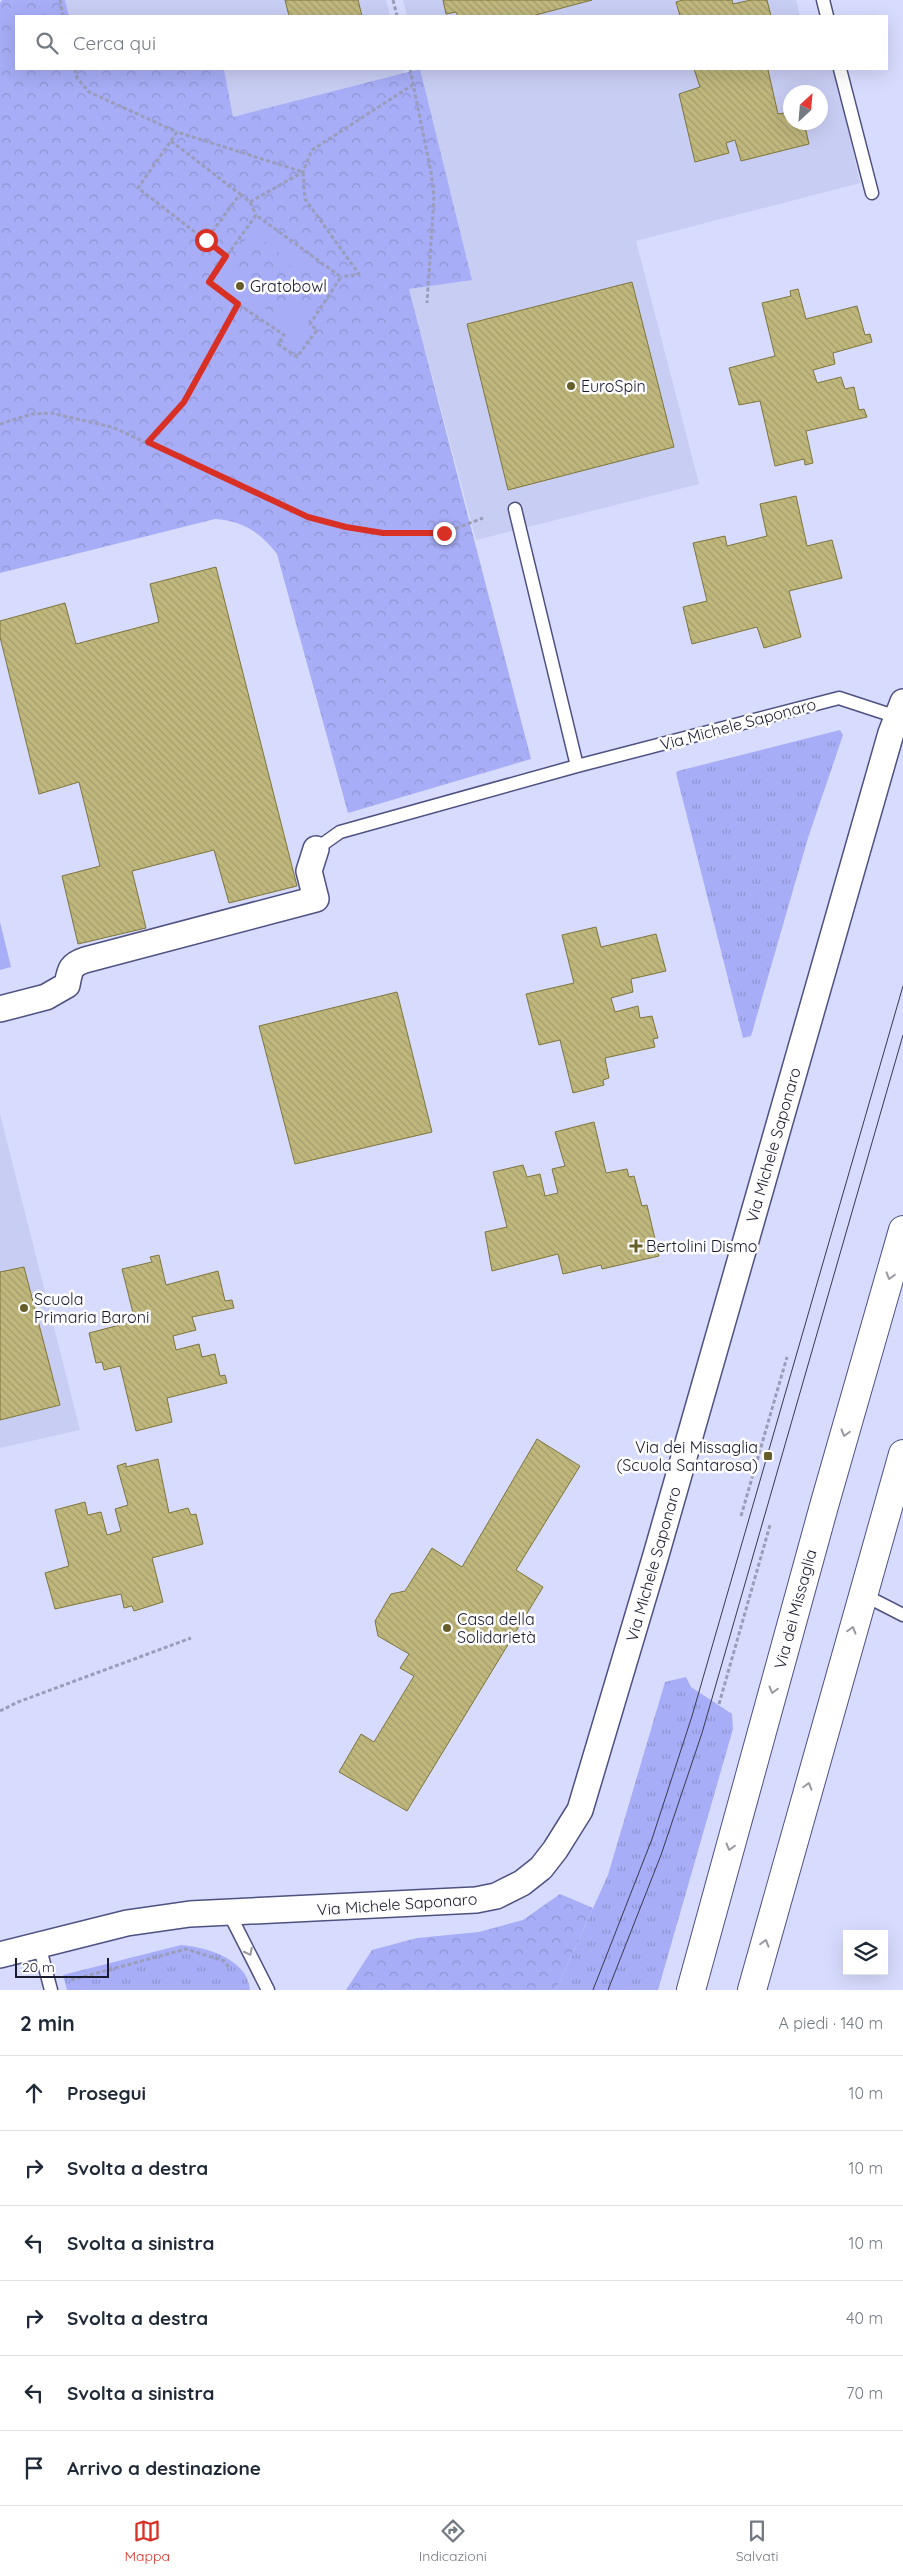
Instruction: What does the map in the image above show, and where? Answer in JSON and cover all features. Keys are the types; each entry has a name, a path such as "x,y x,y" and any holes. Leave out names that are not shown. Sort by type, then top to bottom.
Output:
{"main road":[{"name":"Via dei Missaglia","path":"691,1990 824,1506 903,1230"},
{"path":"752,1990 862,1594 903,1454"}],"street":[{"name":"Via Michele Saponaro","path":"0,1955 156,1918 455,1902 496,1896 522,1883 541,1868 555,1850 580,1810 656,1555 900,709"},
{"path":"0,1009 58,992 67,986 69,969 75,963 316,899 309,870 316,849"}],"lane":[{"path":"822,0 827,15"},
{"path":"840,70 872,194"},
{"path":"515,510 577,766"},
{"name":"Via Michele Saponaro","path":"316,849 340,832 577,766 839,698 900,709"},
{"path":"862,1594 903,1615"},
{"path":"229,1913 268,1990"},
{"path":"38,1945 51,1988"}],"path":[{"path":"60,0 63,15"},
{"path":"393,0 397,15"},
{"path":"75,70 77,78 89,92 177,132 303,172"},
{"path":"410,70 431,172 434,197 427,303"},
{"path":"171,141 250,202 256,214 341,277 359,274 304,198 303,172 312,150 414,84"},
{"path":"177,132 138,188 226,256"},
{"path":"250,202 303,172"},
{"path":"206,240 240,194"},
{"path":"256,214 209,282 284,335 278,344 297,357 317,330 310,324 341,277"},
{"path":"148,442 184,402 238,304"},
{"path":"0,424 32,414 51,413 112,427 308,517 346,527 383,533 444,533 483,518"},
{"path":"741,1516 787,1356"},
{"path":"719,1704 770,1525"},
{"path":"0,1711 18,1702 191,1638"},
{"path":"51,1988 186,1949 224,1961 230,1968"}],"shaded area":[{"path":"65,0 386,0 390,15 69,15"},
{"path":"403,0 796,0 800,15 407,15"},
{"path":"224,70 404,70 406,75 233,117"},
{"path":"419,70 834,70 860,183 636,241 699,484 476,540 409,289 472,279"},
{"name":"Scuola Primaria Baroni","path":"0,1114 80,1430 0,1448"}],"green space":[{"path":"2,0 65,0 69,15 15,15 15,70 224,70 233,117 420,70 472,280 409,289 531,759 348,813 277,554 257,534 234,522 215,519 0,573 0,3"},
{"name":"Gratobowl","path":"259,221 338,279 305,325 314,330 297,354 283,344 288,335 215,282","holes":["260,238 287,259 291,268 306,267 316,276 319,288 315,299 303,307 287,302 280,311 274,313 262,306 261,298 267,290 240,272 236,266 251,242"]},
{"path":"840,730 843,735 808,838 751,1036 743,1038 676,773"},
{"path":"0,922 11,967 0,970"},
{"path":"686,1677 691,1687 732,1714 733,1729 658,1990 556,1990 608,1875 665,1682"},
{"path":"560,1894 593,1908 556,1990 346,1990 372,1950 417,1938 479,1932 523,1920"},
{"path":"181,1945 213,1952 234,1963 242,1970 250,1990 67,1990 63,1975"}],"building":[{"path":"285,0 358,0 362,15 289,15"},
{"path":"443,0 592,0 536,15 458,15 456,12 446,14"},
{"path":"683,0 732,0 733,4 751,0 767,0 771,15 680,15 676,2"},
{"path":"694,70 768,70 778,114 783,113 783,130 806,130 809,144 741,161 735,140 726,143 729,153 695,162 679,94 700,87"},
{"name":"EuroSpin","path":"632,282 674,447 508,490 467,324"},
{"path":"798,289 806,319 857,306 865,335 870,334 872,342 833,353 835,364 813,370 817,383 841,377 845,389 854,387 859,410 864,409 867,417 806,431 813,463 805,465 804,459 775,466 760,401 739,405 729,368 775,356 762,303 791,296 790,291"},
{"path":"796,496 807,546 832,540 842,578 789,591 801,637 764,648 757,627 692,644 683,607 707,601 693,543 725,536 727,546 767,536 760,504"},
{"path":"216,567 297,886 229,903 214,850 132,871 146,928 78,944 62,876 100,866 79,782 39,794 0,637 0,621 65,603 76,644 159,622 150,584"},
{"path":"596,927 601,947 656,934 666,971 631,979 633,992 611,998 615,1012 638,1006 640,1018 652,1016 658,1038 653,1039 655,1047 605,1058 609,1078 603,1080 604,1085 573,1093 560,1040 539,1045 526,994 574,983 562,935"},
{"path":"397,992 432,1132 295,1164 259,1026"},
{"path":"594,1122 606,1173 627,1169 629,1177 634,1176 642,1206 647,1205 659,1256 602,1269 601,1265 563,1274 558,1254 492,1271 485,1232 507,1227 493,1172 523,1165 527,1177 540,1174 545,1196 558,1193 552,1169 565,1166 555,1132"},
{"path":"159,1255 166,1285 218,1271 225,1301 232,1300 234,1308 192,1317 196,1330 173,1336 176,1350 199,1344 202,1357 215,1354 220,1376 225,1375 227,1383 167,1398 172,1422 136,1431 120,1366 104,1370 102,1362 96,1363 89,1333 135,1321 122,1269 152,1262 150,1257"},
{"path":"24,1267 60,1405 0,1420 0,1272"},
{"name":"Casa della Solidarietà","path":"537,1439 580,1466 516,1570 543,1587 407,1811 339,1772 361,1734 374,1742 414,1676 400,1668 409,1654 378,1636 375,1621 391,1594 405,1591 432,1548 462,1567"},
{"path":"158,1459 169,1513 188,1508 191,1515 196,1514 203,1544 152,1558 163,1602 134,1611 132,1606 124,1608 121,1594 55,1609 45,1573 69,1566 55,1510 85,1502 88,1515 101,1512 107,1535 121,1531 115,1509 128,1505 117,1466 126,1463 126,1467"}],"tram line":[{"path":"593,1990 652,1839 692,1716 903,986"},
{"path":"608,1990 661,1855 702,1733 903,1035"}],"place":[{"name":"Gratobowl","path":"240,286"},
{"name":"EuroSpin","path":"571,386"},
{"name":"Bertolini Dismo","path":"636,1246"},
{"name":"Scuola Primaria Baroni","path":"24,1308"},
{"name":"Via dei Missaglia (Scuola Santarosa)","path":"768,1456"},
{"name":"Casa della Solidarietà","path":"447,1628"}],"route":[{"path":"206,240 226,256 209,282 238,304 184,402 148,442 308,517 346,527 383,533 444,533"}]}
